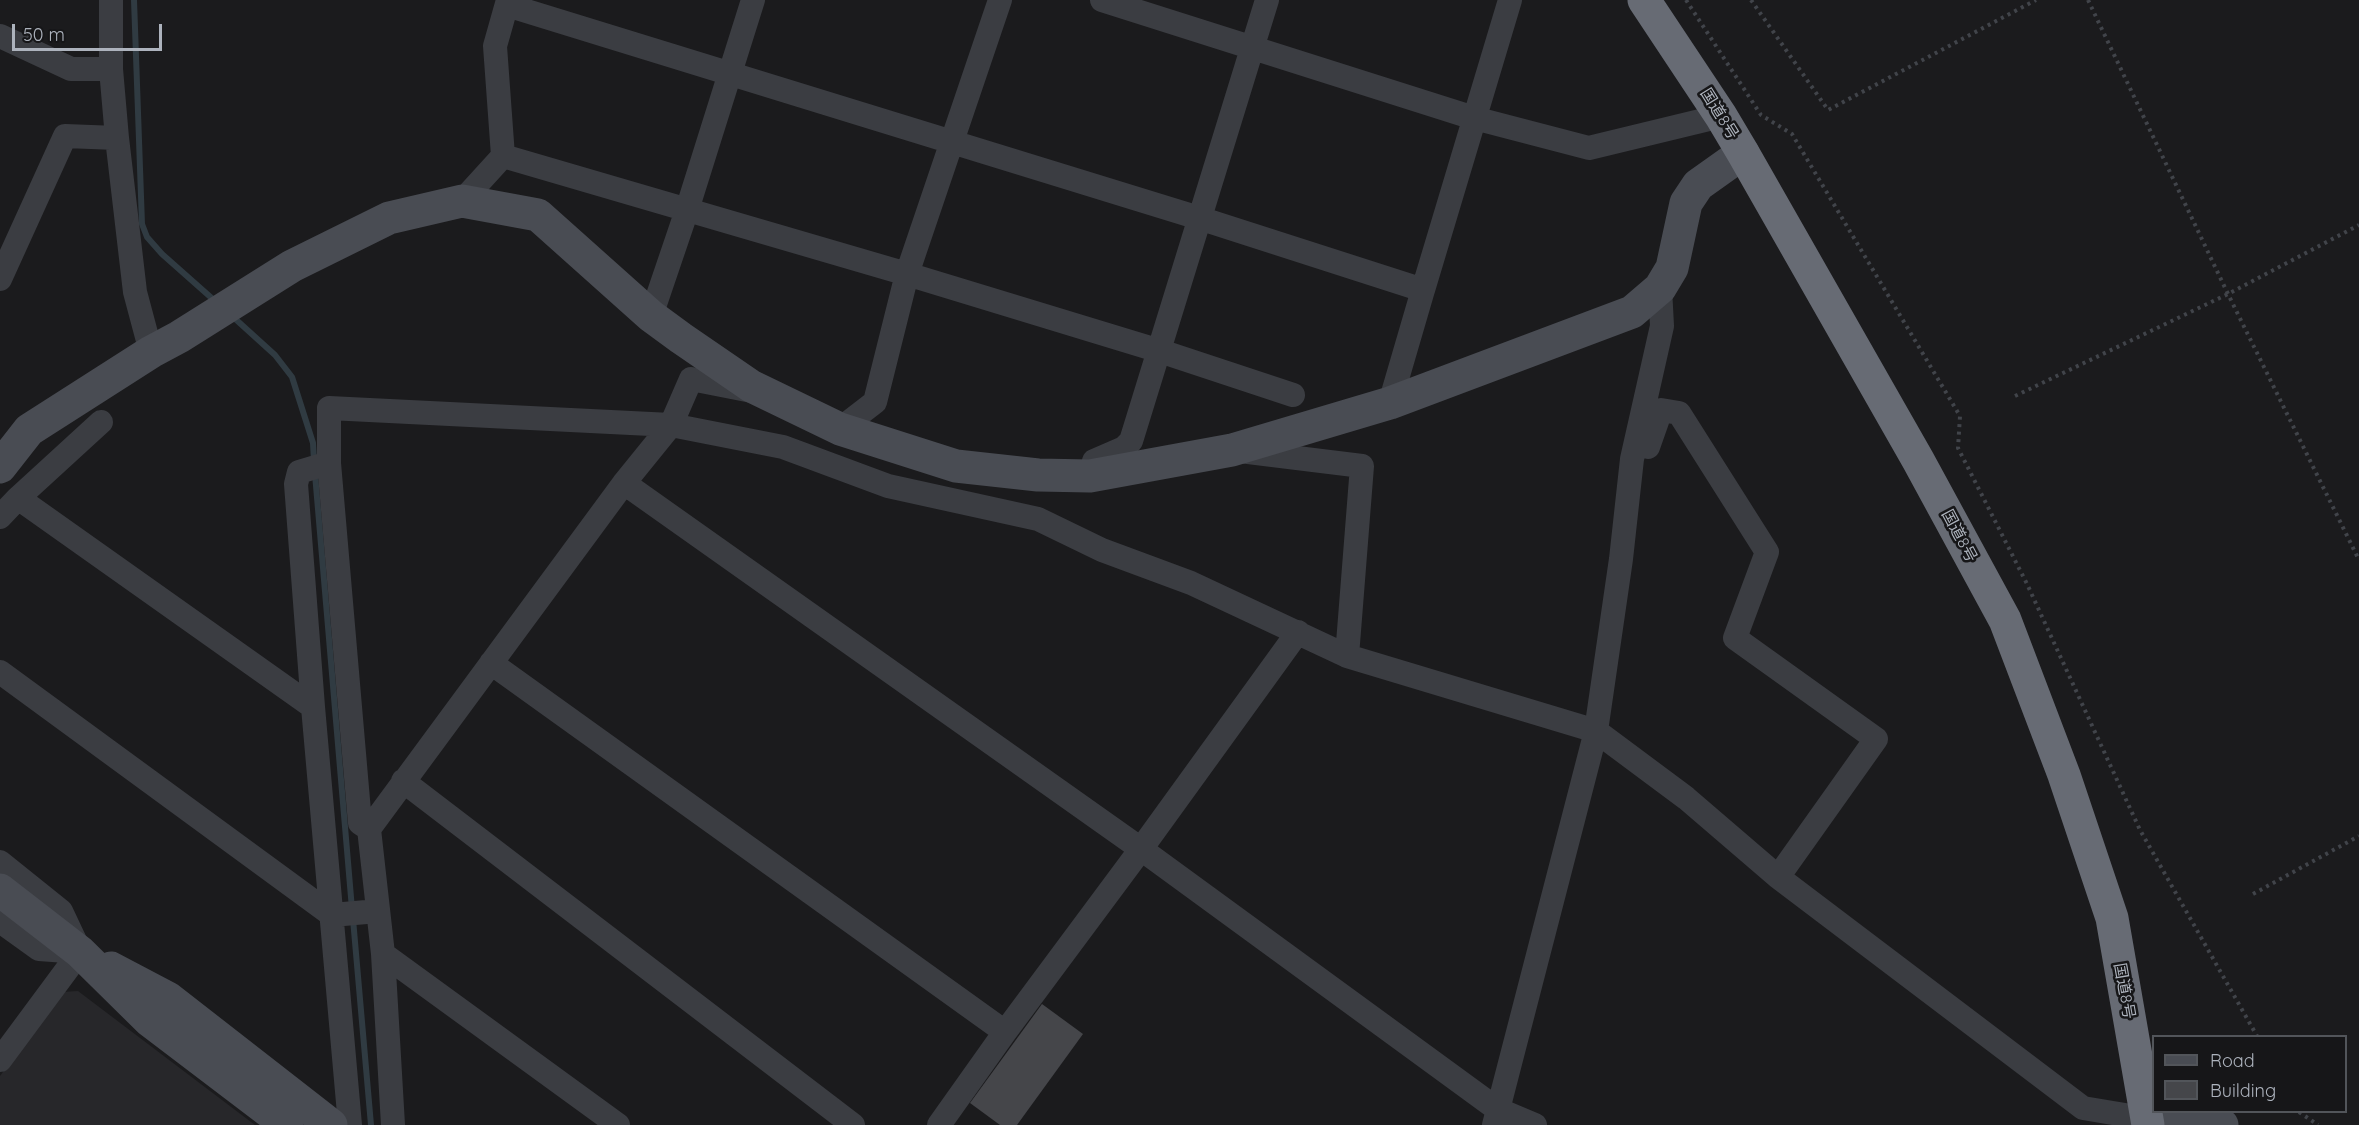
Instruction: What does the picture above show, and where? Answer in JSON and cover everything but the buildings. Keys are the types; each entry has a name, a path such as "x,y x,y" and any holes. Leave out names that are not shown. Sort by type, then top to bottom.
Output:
{"highway":[{"name":"国道8号","path":"1644,0 1743,153 1918,460 2005,620 2064,775 2112,918 2152,1104"}],"street":[{"path":"111,0 111,69 135,292 165,344"},
{"path":"651,316 753,0"},
{"path":"840,429 875,402 907,274 1000,0"},
{"path":"1102,0 1474,118 1589,148 1721,116"},
{"path":"1090,476 1094,461 1125,448 1131,441 1267,0"},
{"path":"1390,403 1510,0"},
{"path":"462,201 503,156 495,46 508,2 730,74 1199,218 1423,290"},
{"path":"0,36 71,69 111,69"},
{"path":"0,279 65,136 117,138"},
{"path":"0,467 29,430 292,266 389,218 462,201 538,215 651,316 752,386 840,429 956,466 1038,475 1090,476 1232,450 1390,403 1632,312 1660,288 1672,268 1686,203 1698,185 1743,153"},
{"path":"503,156 907,274 1160,351 1293,395"},
{"path":"1496,1117 1596,731 1621,559 1631,465 1662,327 1660,288"},
{"path":"393,1125 383,954 372,911 369,829 624,483 671,425 691,378 770,395"},
{"path":"369,829 360,823 320,465 328,408 671,425 783,447 888,486 1038,519 1102,550 1191,583 1347,656 1596,731 1686,798 1778,877 2077,1116 2131,1116 2222,1125"},
{"path":"1631,465 1643,460 1661,410 1679,413 1767,552 1735,638 1876,739 1778,877"},
{"path":"0,517 101,422"},
{"path":"1232,450 1362,466 1347,656"},
{"path":"320,465 299,472 296,484 313,707 336,915 350,1125"},
{"path":"624,483 1141,849 1496,1117 1535,1125"},
{"path":"18,498 313,707"},
{"path":"939,1125 1298,632"},
{"path":"491,663 1005,1032"},
{"path":"0,672 336,915 372,911"},
{"path":"403,781 854,1125"},
{"path":"0,862 61,911 80,952"},
{"path":"0,890 80,952 149,1020 287,1125"},
{"path":"0,921 39,949 80,952 168,998 331,1125"},
{"path":"0,1060 80,952"},
{"path":"383,954 618,1125"}],"path":[{"path":"1686,0 1761,115 1792,134 1960,416 1958,448 2027,584 2140,830 2256,1035"},
{"path":"1752,0 1828,110 2036,0"},
{"path":"2088,0 2228,294 2359,560"},
{"path":"2015,396 2228,294 2359,225"},
{"path":"2253,894 2359,836"},
{"path":"2300,1113 2318,1125"}],"shaded area":[{"path":"78,991 255,1125 0,1125 0,1076 62,992"}],"waterway":[{"path":"134,0 142,224 147,237 162,254 215,301"},
{"path":"232,316 275,355 292,377 313,443 314,461"},
{"path":"315,474 352,909"},
{"path":"353,919 371,1125"}]}
